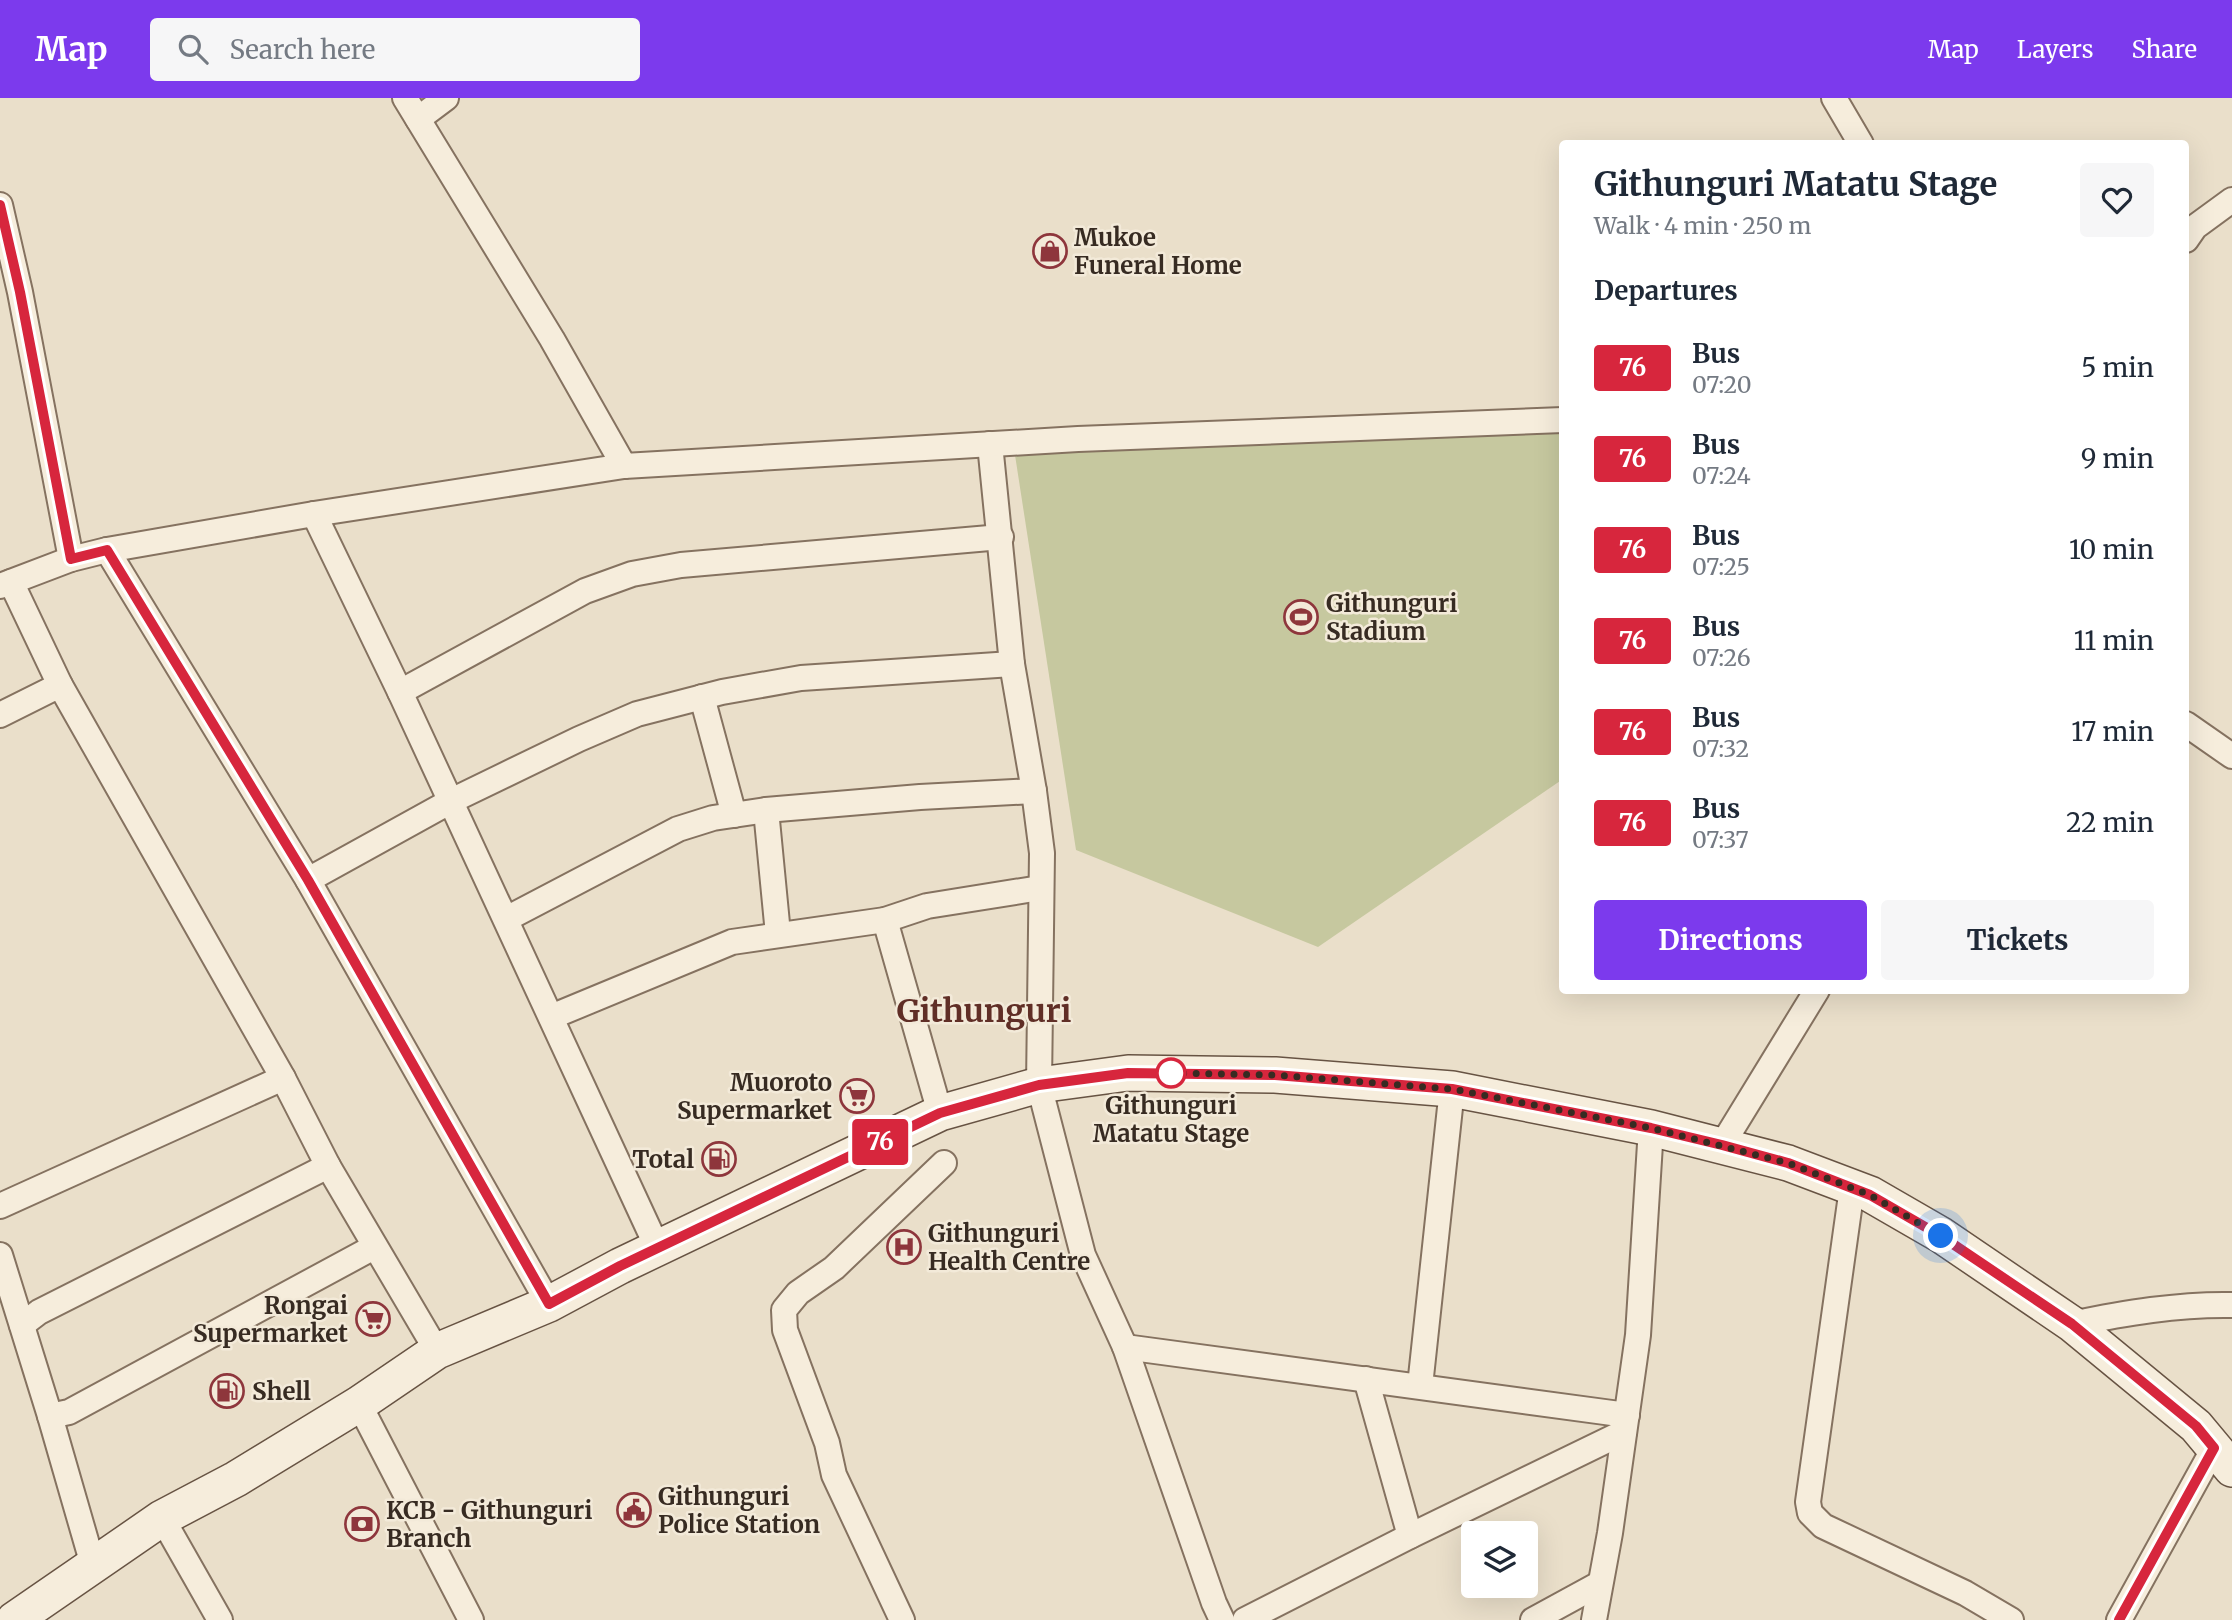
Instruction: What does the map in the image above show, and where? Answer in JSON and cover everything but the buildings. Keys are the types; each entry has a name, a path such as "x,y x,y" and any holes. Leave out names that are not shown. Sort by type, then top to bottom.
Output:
{"main road":[{"path":"14,1620 162,1518 236,1479 359,1404 437,1351 549,1304 620,1266 940,1113 1039,1085 1128,1073 1275,1075 1452,1089 1651,1128 1788,1163 1870,1195 1941,1236 2072,1324 2196,1426 2223,1459"}],"street":[{"path":"405,98 552,339 624,466"},
{"path":"418,119 446,98"},
{"path":"1834,98 1859,140"},
{"path":"2189,236 2196,227 2232,200"},
{"path":"0,205 20,292 71,559"},
{"path":"437,1351 328,1166 283,1078 5,584 71,559 107,550 314,514 624,466 990,444 1559,420"},
{"path":"990,444 1012,664 1042,853 1039,1085 1083,1255 1125,1348 1209,1590 1222,1620"},
{"path":"314,514 400,692 658,1249"},
{"path":"400,692 585,591 632,574 681,565 1001,537"},
{"path":"107,550 308,880 549,1304"},
{"path":"308,880 451,801 637,714 702,697 801,678 1012,664"},
{"path":"0,715 60,685"},
{"path":"702,697 734,815"},
{"path":"2189,726 2232,756"},
{"path":"506,919 678,829 734,815 920,797 1034,791"},
{"path":"766,810 778,934"},
{"path":"551,1017 732,942 885,920 927,906 1040,888"},
{"path":"885,920 940,1113"},
{"path":"1722,1145 1815,994"},
{"path":"0,1206 283,1078"},
{"path":"1420,1386 1452,1089"},
{"path":"1594,1620 1610,1533 1637,1335 1651,1128"},
{"path":"902,1620 834,1475 827,1443 785,1330 784,1310 797,1293 834,1268 944,1163"},
{"path":"22,1325 38,1312 328,1166"},
{"path":"1852,1188 1808,1502 1810,1513 1823,1526 1965,1593 2011,1620"},
{"path":"50,1416 69,1412 374,1247"},
{"path":"0,1255 93,1565"},
{"path":"2072,1324 2125,1313 2232,1305"},
{"path":"1125,1348 1420,1386 1626,1424"},
{"path":"1366,1379 1410,1536"},
{"path":"359,1404 471,1620"},
{"path":"1245,1620 1272,1614 1410,1536 1626,1424"},
{"path":"2119,1620 2223,1459"},
{"path":"162,1518 220,1620"},
{"path":"1533,1620 1600,1584"}],"green space":[{"name":"Githunguri Stadium","path":"1559,426 1559,782 1318,947 1076,850 1015,455"}],"bus line":[{"name":"76","path":"0,205 20,292 71,559 107,550 308,880 549,1304 620,1266 940,1113 1039,1085 1128,1073 1275,1075 1452,1089 1651,1128 1788,1163 1870,1195 1941,1236 2072,1324 2196,1426 2214,1448 2119,1620"}],"place":[{"name":"Mukoe Funeral Home","path":"1050,251"},
{"name":"Githunguri Stadium","path":"1301,617"},
{"name":"Githunguri Matatu Stage","path":"1171,1073"},
{"name":"Muoroto Supermarket","path":"857,1096"},
{"name":"Total","path":"719,1159"},
{"name":"Githunguri Health Centre","path":"904,1247"},
{"name":"Rongai Supermarket","path":"373,1319"},
{"name":"Shell","path":"227,1391"},
{"name":"Githunguri Police Station","path":"634,1510"},
{"name":"KCB - Githunguri Branch","path":"362,1524"}],"district":[{"name":"Githunguri","path":"984,1011"}],"route":[{"path":"1171,1073 1275,1075 1452,1089 1651,1128 1788,1163 1870,1195 1941,1236"}]}
